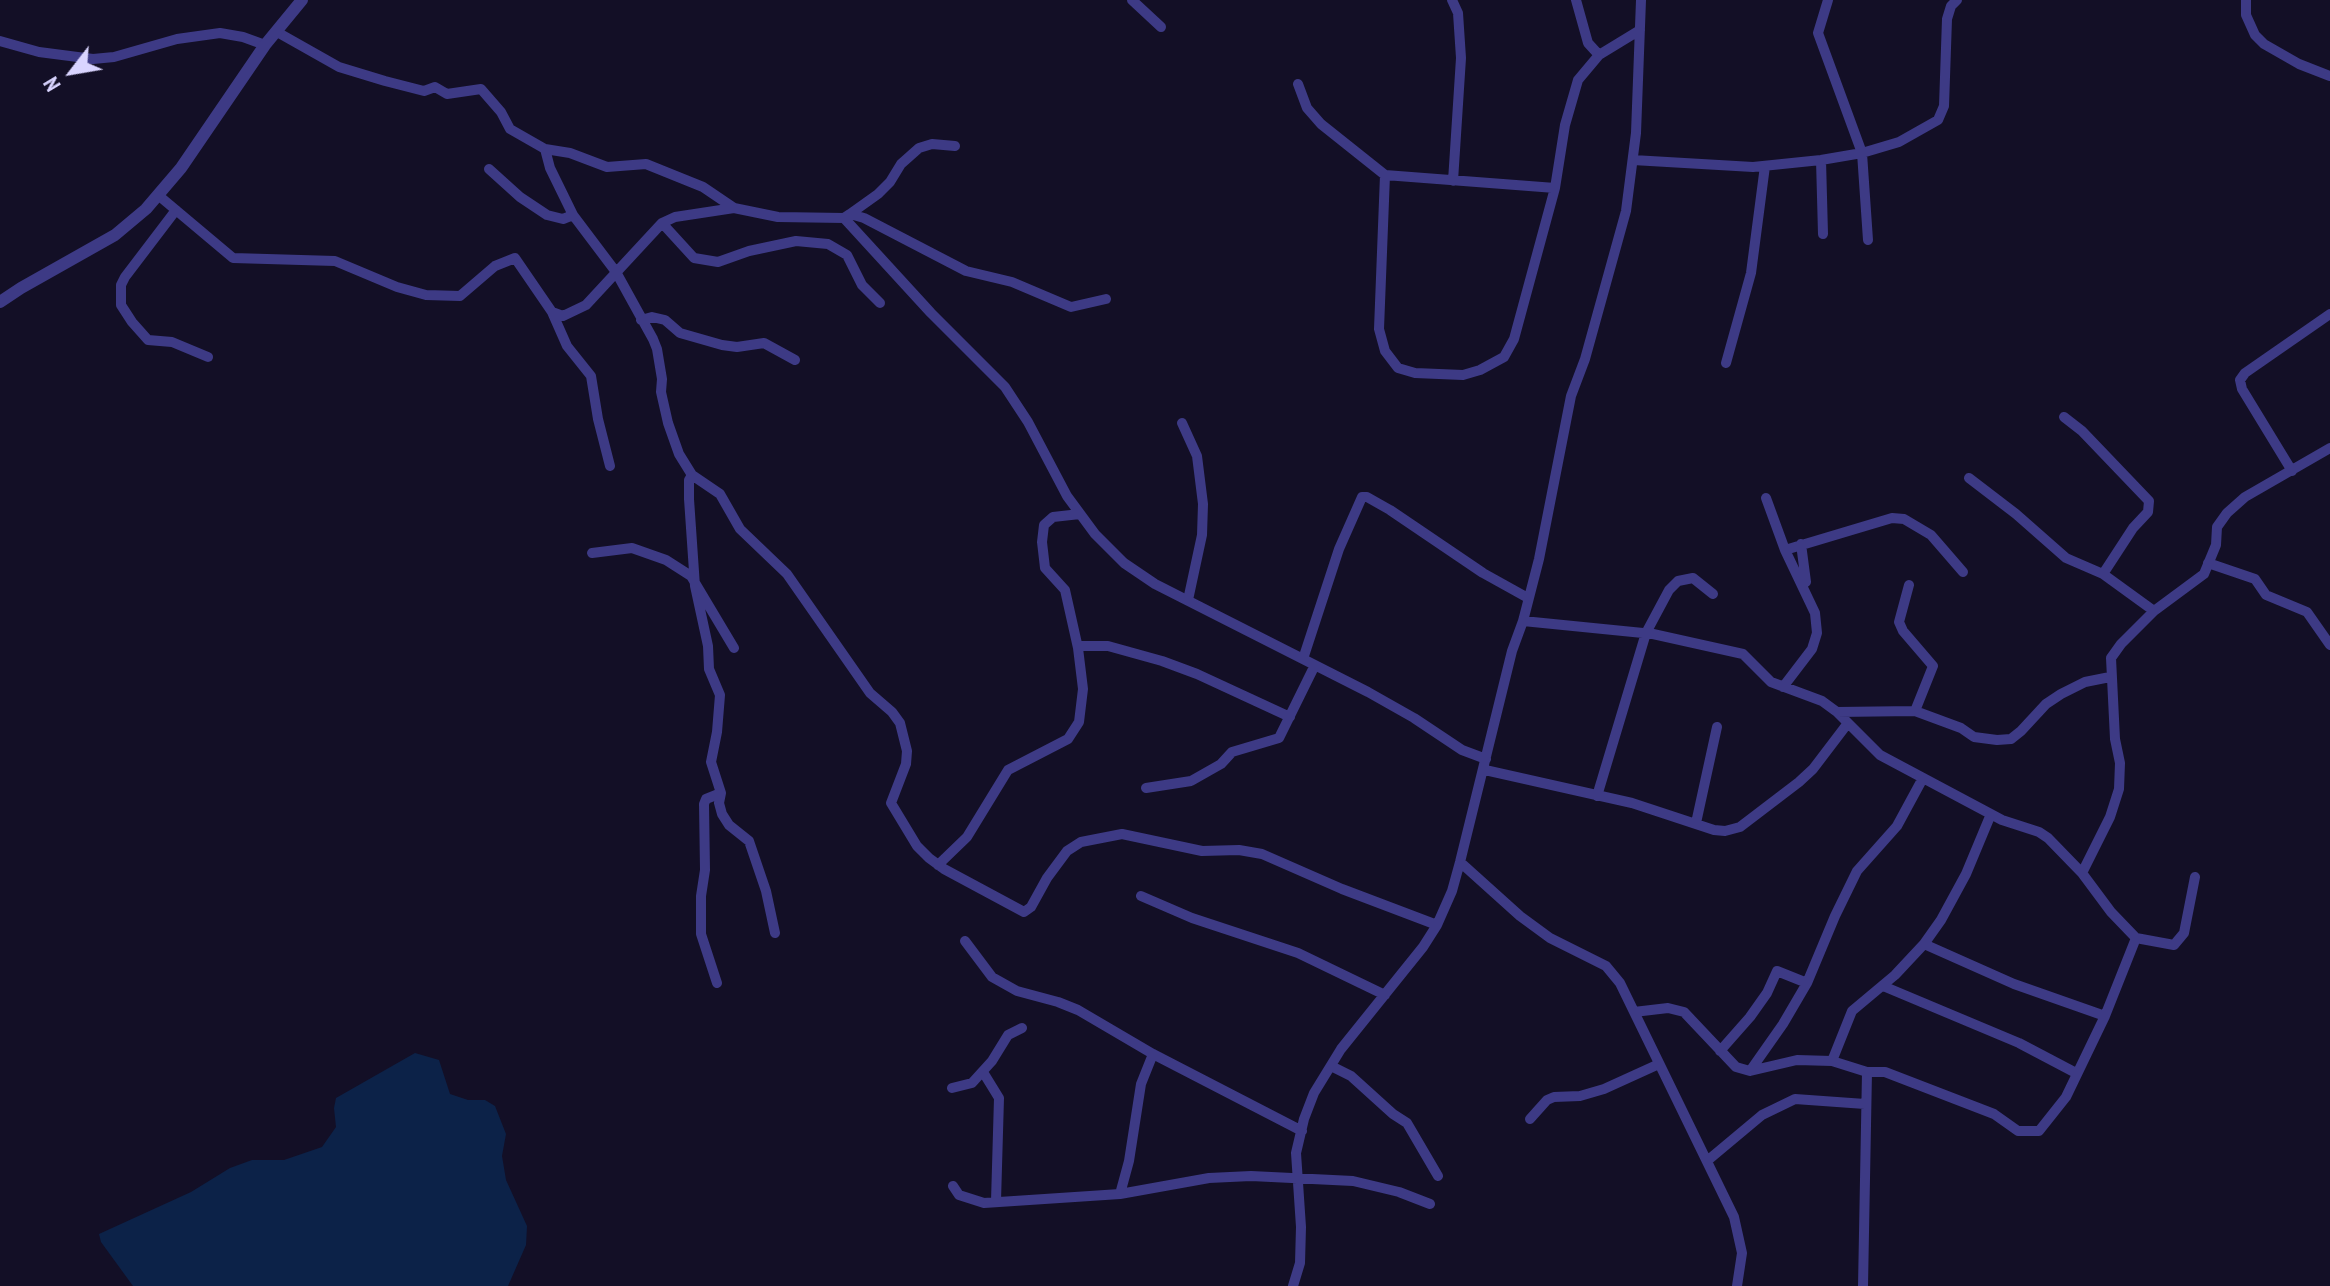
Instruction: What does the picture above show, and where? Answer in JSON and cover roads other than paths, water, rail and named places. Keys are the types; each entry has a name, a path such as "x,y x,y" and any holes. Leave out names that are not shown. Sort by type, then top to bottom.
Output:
{"street":[{"path":"0,302 115,235 158,195 196,147 265,45 302,0"},
{"path":"1132,0 1161,27"},
{"path":"1452,0 1458,13 1461,58 1453,181"},
{"path":"1576,0 1588,43 1599,55"},
{"path":"1293,1286 1300,1263 1301,1227 1296,1153 1314,1093 1341,1049 1437,925 1452,891 1460,862 1512,651 1539,559 1571,396 1585,359 1626,211 1633,160 1641,0"},
{"path":"1828,0 1818,33 1862,153 1868,240"},
{"path":"1633,160 1765,166 1862,153 1899,142 1938,120 1944,106 1947,19 1951,6 1957,0"},
{"path":"2246,0 2246,15 2255,35 2264,44 2299,64 2330,76"},
{"path":"1385,175 1379,329 1385,351 1398,368 1432,375 1463,375 1504,357 1514,339 1555,188 1565,125 1578,80 1599,55 1640,30"},
{"path":"277,32 339,67 394,83 424,91 435,87 447,94 481,89 501,112 510,129 545,149 570,153 607,167 646,164 703,187 734,208"},
{"path":"0,41 39,52 93,59 114,57 177,39 220,33 265,45"},
{"path":"1298,84 1307,108 1321,124 1385,175 1555,188"},
{"path":"847,216 878,194 901,164 919,148 932,144 955,146"},
{"path":"545,149 550,168 573,215 616,272 657,349 661,392 679,454 692,475 720,494 740,529 787,574 870,693 900,723 907,751 906,764 891,803 917,846 938,865 1024,912 1031,907 1067,851 1081,842 1122,834 1202,851 1239,850 1262,854 1437,925"},
{"path":"1821,160 1823,234"},
{"path":"1726,363 1751,273 1765,166"},
{"path":"489,169 520,197 547,215 563,219 573,215"},
{"path":"158,195 233,258 335,261 397,287 426,295 460,296 495,266 515,258 552,312 567,346 591,376 610,466"},
{"path":"552,312 563,316 586,305 662,223 675,217 734,208 778,217 864,218 966,271 1012,282 1071,307 1106,299"},
{"path":"176,210 125,277 119,295 121,305 148,340 172,342 208,357"},
{"path":"847,216 931,313 1005,387 1080,514 1110,551 1155,584 1414,718 1485,765 1725,831 1740,827 1813,769 1848,723"},
{"path":"662,223 694,258 718,262 749,251 796,241 828,244 847,255 862,285 880,303"},
{"path":"2292,471 2242,389 2240,380 2245,373 2330,314"},
{"path":"641,320 652,317 665,320 680,333 722,345 737,347 764,343 795,360"},
{"path":"2064,417 2149,501 2148,512 2133,528 2103,574"},
{"path":"1182,423 1197,456 1203,504 1202,535 1188,600"},
{"path":"2082,873 2110,817 2119,789 2120,763 2115,739 2111,658 2154,611 2204,574 2216,545 2217,527 2227,513 2245,497 2330,448"},
{"path":"692,475 689,499 695,586 708,646 709,669 720,695 711,762 721,793 719,803 722,814 729,825 749,841 766,891 775,933"},
{"path":"1969,478 2066,558 2103,574 2154,611"},
{"path":"1303,659 1339,549 1362,497 1390,510 1483,573 1528,598"},
{"path":"1766,498 1785,550 1815,613 1817,633 1812,649 1783,687"},
{"path":"938,865 967,837 1008,770 1068,739 1079,722 1083,689 1078,646 1065,590 1045,568 1042,542 1044,525 1053,517 1080,514"},
{"path":"1785,550 1892,518 1904,519 1931,535 1963,572"},
{"path":"1801,544 1809,600"},
{"path":"592,553 632,548 666,560 691,576 734,648"},
{"path":"2208,563 2255,579 2266,595 2307,612 2330,645"},
{"path":"1597,796 1646,633 1669,590 1678,581 1693,578 1713,594"},
{"path":"1909,585 1899,622 1933,666 1915,711"},
{"path":"1523,621 1646,633 1743,654 1771,682 1822,701 1837,712 1880,755 1991,814 2039,832 2082,873 2111,912 2136,938 2174,945 2184,933 2195,877"},
{"path":"1078,646 1108,646 1162,661 1290,717"},
{"path":"1146,788 1191,781 1221,764 1232,752 1279,738 1315,665"},
{"path":"1837,712 1915,711 1961,728 1985,741 2011,739 2046,704 2061,694 2085,682 2110,677"},
{"path":"1696,823 1717,727"},
{"path":"1750,1071 1807,983 1857,871 1897,826 1923,778"},
{"path":"717,983 701,934 701,896 705,870 704,804 706,799 721,793"},
{"path":"1832,1061 1852,1011 1883,986 1924,944 1954,898 1991,814"},
{"path":"1460,862 1520,916 1550,938 1606,966 1620,983 1734,1217 1742,1253 1737,1286"},
{"path":"1141,896 1207,923 1298,953 1385,995"},
{"path":"1634,1012 1677,1009 1690,1017 1736,1067 1750,1071 1797,1060 1832,1061 1867,1072 1885,1072 1994,1114 2018,1131 2039,1131 2066,1097 2105,1016 2136,938"},
{"path":"965,941 992,977 1017,991 1078,1010 1153,1054 1302,1131"},
{"path":"1924,944 2014,984 2105,1016"},
{"path":"1720,1051 1750,1017 1767,993 1777,971 1807,983"},
{"path":"1883,986 2019,1043 2076,1073"},
{"path":"952,1088 967,1086 983,1072 1008,1035 1022,1028"},
{"path":"1120,1194 1129,1161 1141,1084 1153,1054"},
{"path":"1530,1119 1547,1100 1554,1097 1580,1096 1604,1089 1659,1064"},
{"path":"1331,1066 1351,1076 1407,1123 1438,1176"},
{"path":"983,1072 999,1098 996,1201"},
{"path":"1863,1286 1867,1072"},
{"path":"1707,1161 1762,1115 1795,1099 1865,1104"},
{"path":"953,1186 959,1195 971,1201 996,1201 1120,1194 1209,1178 1251,1176 1368,1183 1430,1204"}],"water":[{"path":"415,1053 439,1060 450,1094 468,1100 485,1100 495,1106 506,1134 502,1156 506,1180 527,1226 526,1245 508,1286 133,1286 101,1242 99,1234 191,1192 230,1168 252,1160 284,1160 322,1147 336,1127 336,1098"}]}
